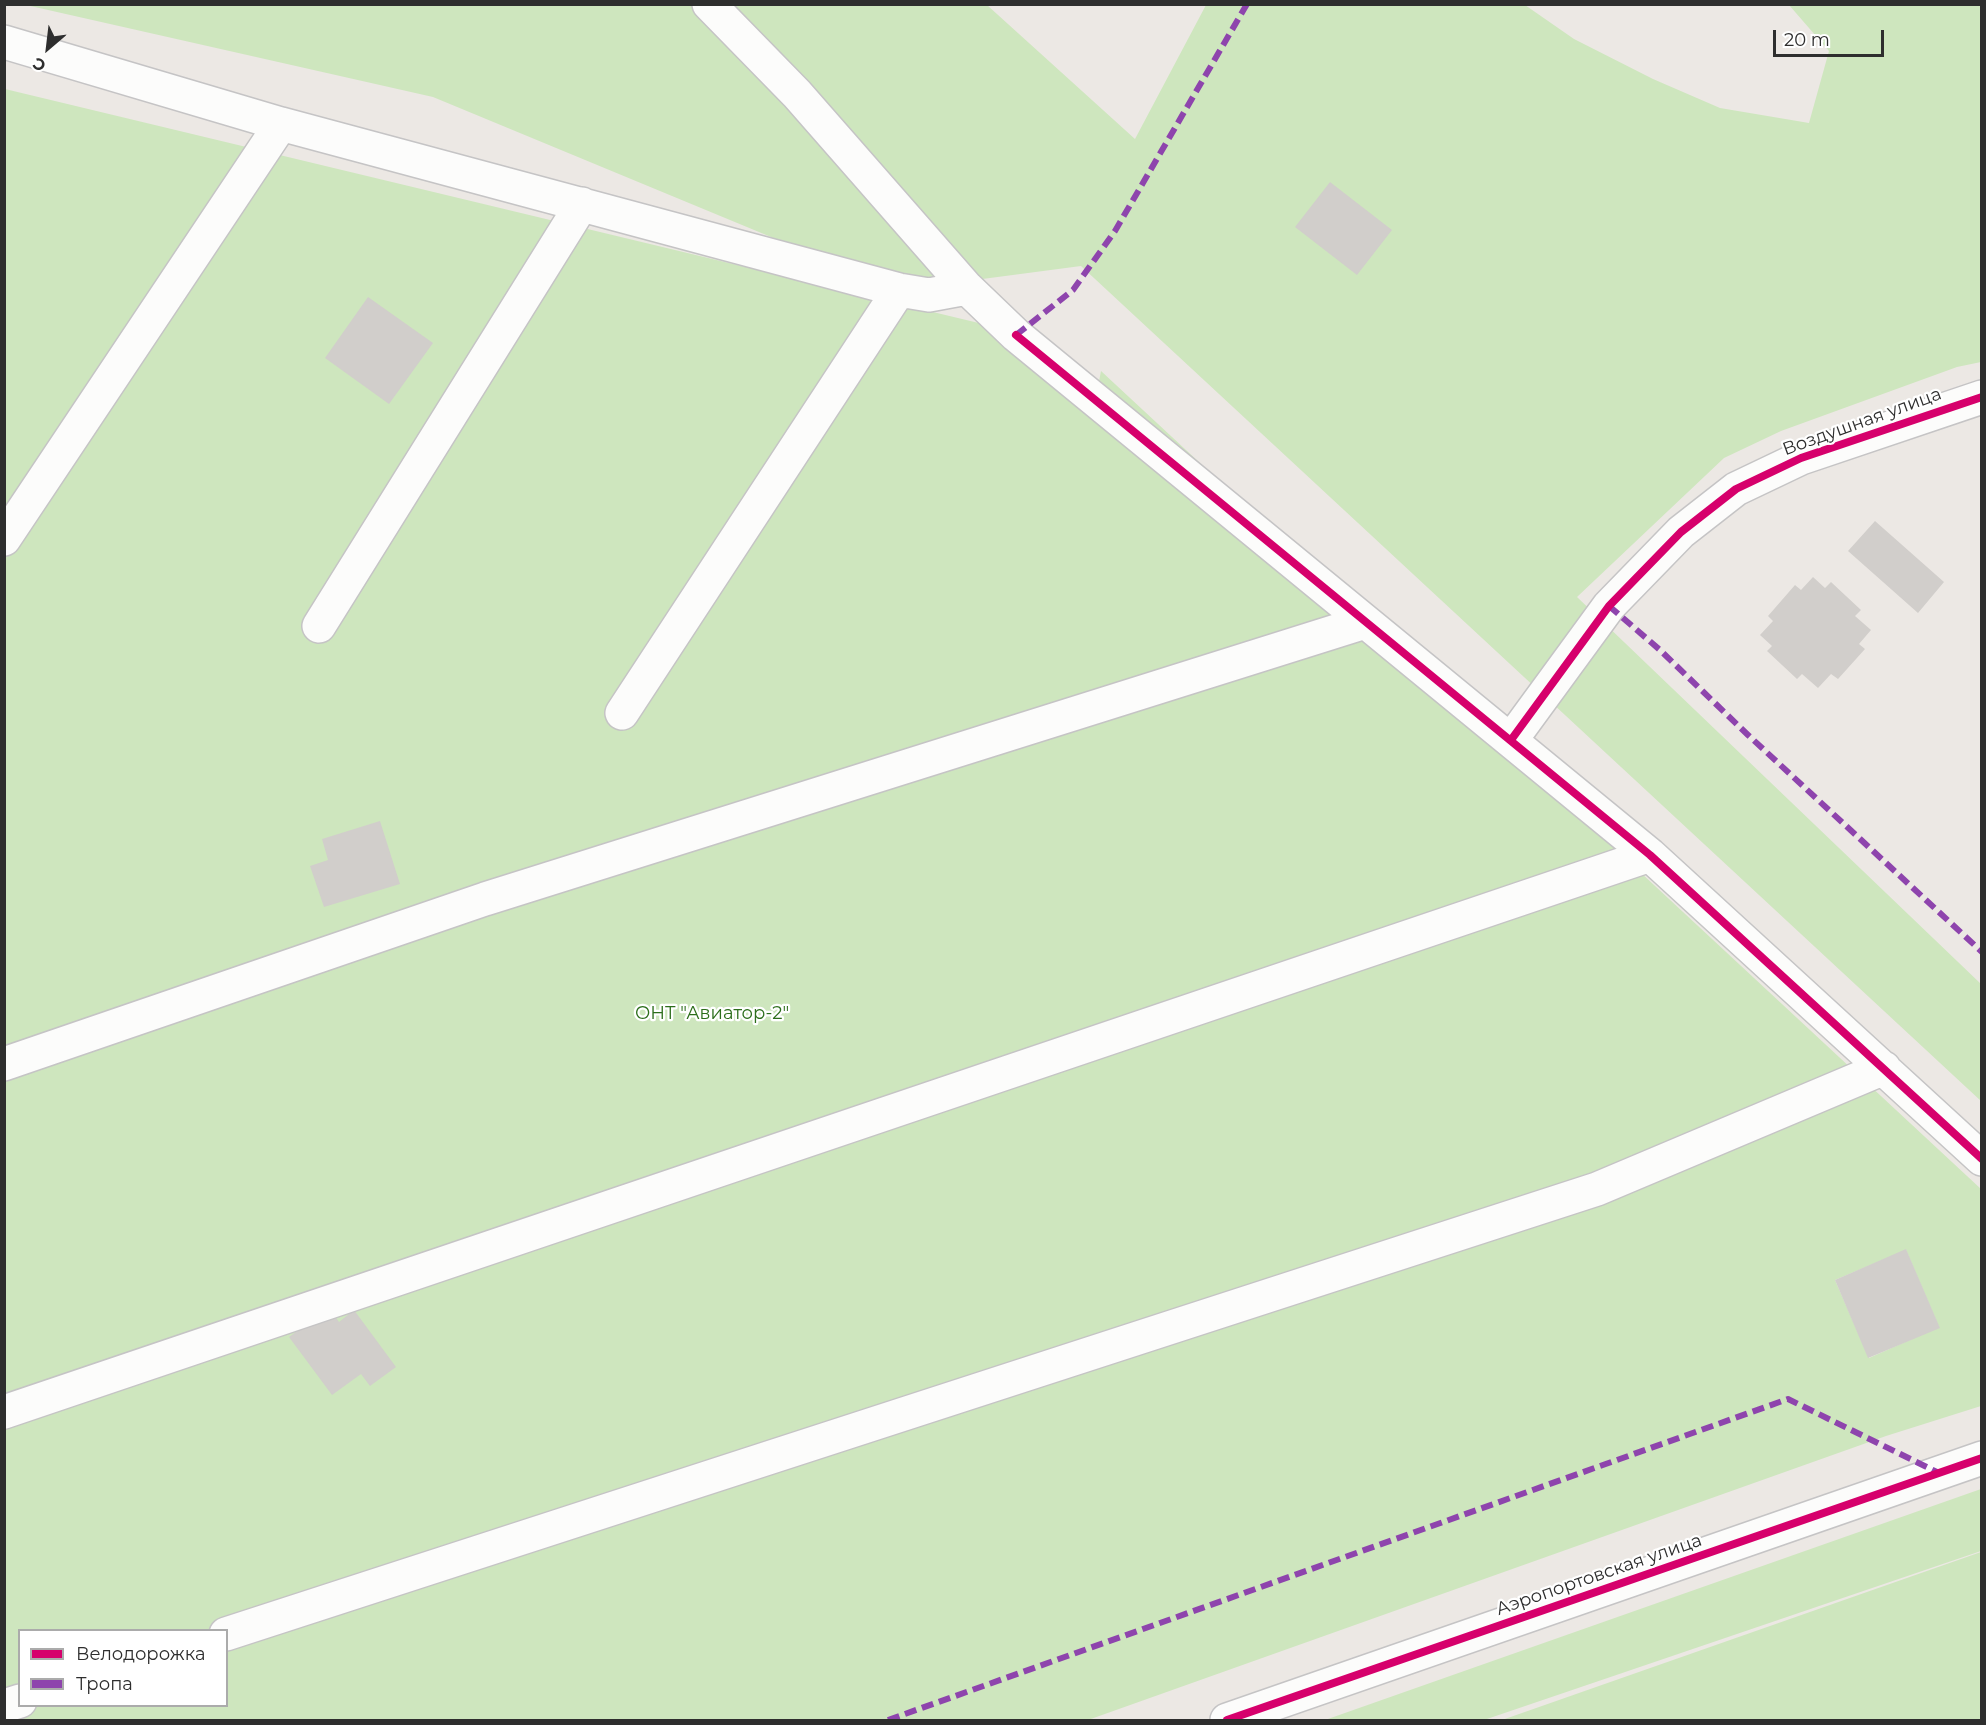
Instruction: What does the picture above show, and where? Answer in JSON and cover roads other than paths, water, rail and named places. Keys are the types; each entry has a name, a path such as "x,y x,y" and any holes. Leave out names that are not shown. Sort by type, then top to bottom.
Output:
{"street":[{"path":"709,4 797,94 968,288 1016,335 1650,855 1982,1159"},
{"path":"4,42 280,124 899,290 929,295 968,288"},
{"path":"4,539 280,124"},
{"path":"319,626 582,204"},
{"path":"622,713 899,290"},
{"name":"Воздушная улица","path":"1511,740 1609,606 1681,532 1736,489 1801,458 1982,397"},
{"path":"4,1064 485,899 1365,622"},
{"path":"4,1412 1650,855"},
{"path":"228,1633 1597,1189 1884,1068"},
{"name":"Аэропортовская улица","path":"1227,1720 1982,1458"}],"park label":[{"name":"ОНТ \"Авиатор-2\"","path":"712,1014"}]}
